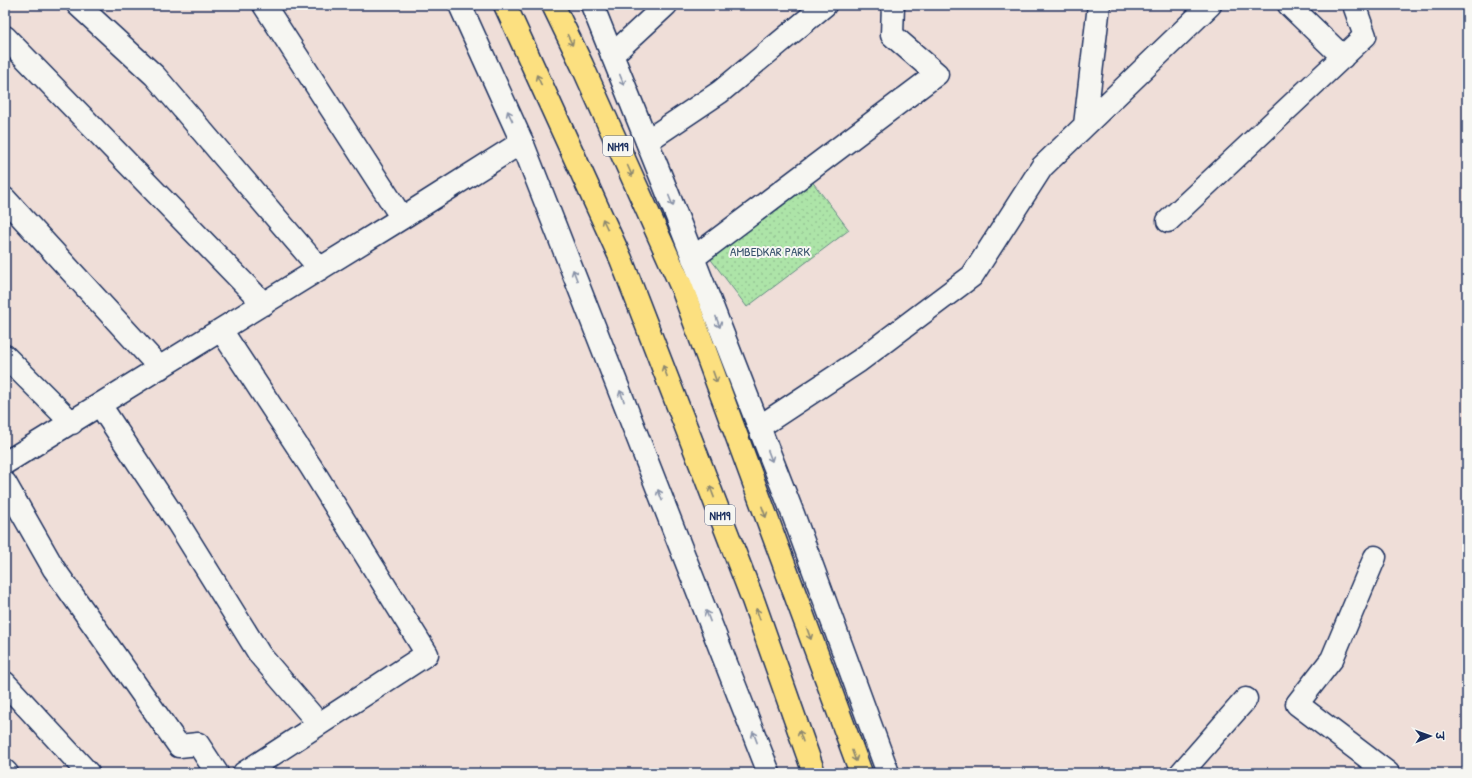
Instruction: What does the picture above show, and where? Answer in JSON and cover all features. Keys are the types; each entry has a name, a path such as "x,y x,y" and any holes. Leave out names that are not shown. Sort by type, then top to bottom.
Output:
{"highway":[{"name":"NH19","path":"505,5 621,259 753,600 814,773"},
{"name":"NH19","path":"553,5 582,65 682,288 861,773"}],"street":[{"path":"78,5 155,76 320,269"},
{"path":"264,5 402,218"},
{"path":"460,5 522,142 769,773"},
{"path":"592,5 793,514 888,773"},
{"path":"612,55 666,5"},
{"path":"646,141 720,92 825,5"},
{"path":"693,258 937,74 892,35 893,5"},
{"path":"1085,125 1100,5"},
{"path":"759,427 858,361 972,276 1042,166 1210,5"},
{"path":"1289,5 1343,57"},
{"path":"1168,220 1365,36 1354,5"},
{"path":"5,37 264,304"},
{"path":"5,463 264,304 522,142"},
{"path":"5,199 160,368"},
{"path":"221,330 311,467 427,654 244,773"},
{"path":"5,356 72,423"},
{"path":"100,405 178,522 260,655 319,724"},
{"path":"5,483 54,569 178,746 198,744 217,773"},
{"path":"1375,557 1332,659 1297,704 1388,773"},
{"path":"5,684 87,773"},
{"path":"1181,773 1246,698"}],"green space":[{"name":"AMBEDKAR PARK","path":"811,180 849,230 747,307 709,257"}]}
